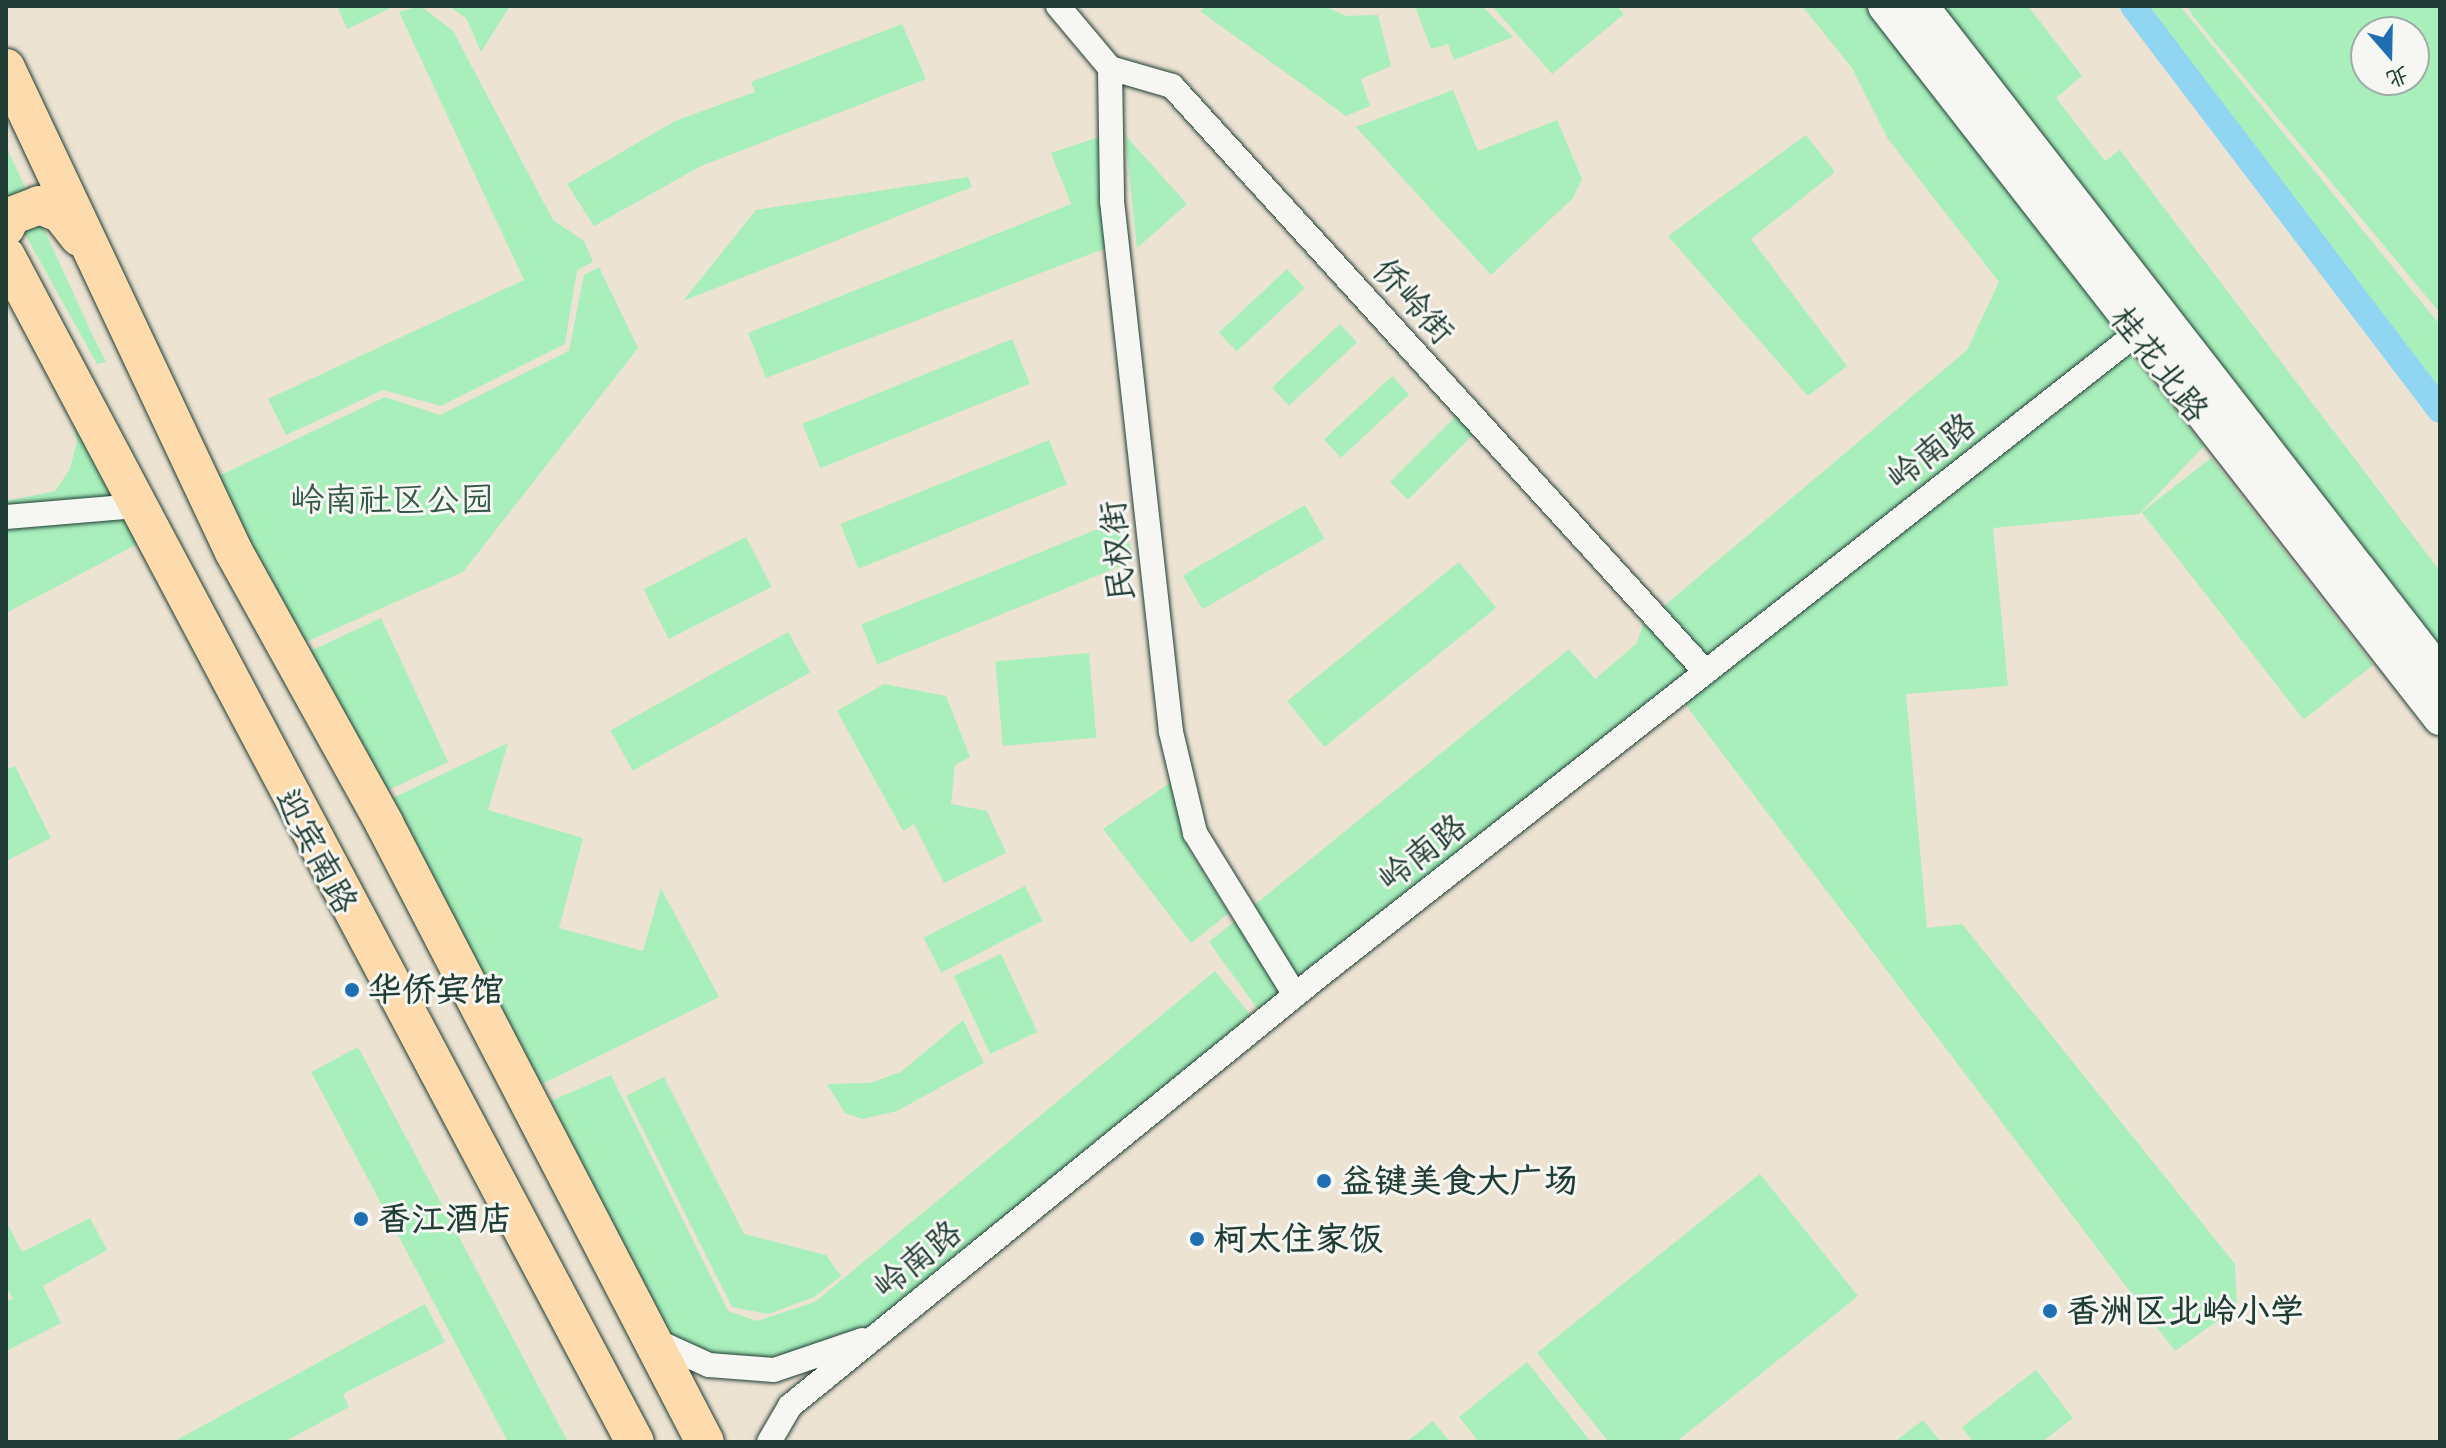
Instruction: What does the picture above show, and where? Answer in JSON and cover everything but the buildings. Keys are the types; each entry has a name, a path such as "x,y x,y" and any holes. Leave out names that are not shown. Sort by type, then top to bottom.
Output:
{"main road":[{"name":"桂花北路","path":"1885,6 2440,674"},
{"name":"桂花北路","path":"1921,6 2148,324 2440,718"},
{"path":"6,68 85,246 234,552 656,1341 705,1442"},
{"path":"6,227 25,207 48,207 85,246"},
{"name":"迎宾南路","path":"6,243 12,268 635,1442"}],"street":[{"path":"1058,6 1110,68"},
{"name":"侨岭街","path":"1110,68 1172,86 1703,669"},
{"name":"民权街","path":"1110,68 1112,201 1171,732 1195,833 1295,995"},
{"name":"岭南路","path":"769,1442 790,1406 1295,995 1703,669 2148,324"},
{"path":"6,517 137,506"},
{"path":"656,1341 709,1365 774,1370 876,1335"}],"green space":[{"path":"337,6 395,6 347,29"},
{"path":"421,6 453,31 553,220 584,241 593,262 577,270 565,344 441,406 383,390 286,435 268,399 524,280 399,12"},
{"path":"449,6 510,6 481,52 466,18"},
{"path":"1207,6 1324,6 1346,16 1378,15 1391,66 1361,79 1370,106 1346,116 1200,11"},
{"path":"1415,6 1482,6 1513,37 1454,60 1448,44 1431,49"},
{"path":"1492,6 1617,6 1624,14 1552,74"},
{"path":"1802,6 1874,6 2125,332 1262,1015 1209,942 1569,649 1595,679 1636,644 1644,623 1967,350 1999,282 1888,139 1852,68"},
{"path":"1929,6 2028,6 2082,76 2056,98 2105,161 2120,150 2440,571 2440,668"},
{"path":"2137,6 2180,6 2440,325 2440,404"},
{"path":"2188,6 2440,6 2440,313 2192,15"},
{"path":"902,24 926,79 701,166 594,226 567,184 675,121 755,92 751,82"},
{"path":"1453,90 1478,151 1557,120 1582,179 1573,198 1491,275 1356,127"},
{"path":"1125,135 1187,204 1137,248"},
{"path":"1806,135 1835,172 1751,239 1847,366 1808,396 1668,236"},
{"path":"1099,137 1106,248 766,378 748,333 1071,204 1051,153"},
{"path":"6,146 106,362 97,364 6,200"},
{"path":"968,177 972,187 683,301 756,210"},
{"name":"岭南社区公园","path":"599,267 638,348 463,572 290,649 202,484 385,397 440,415 569,351 584,275"},
{"path":"1287,269 1305,288 1237,351 1219,332"},
{"path":"1340,324 1357,342 1289,406 1272,387"},
{"path":"1012,339 1030,384 820,468 802,424"},
{"path":"2131,354 2204,446 2139,514 1993,528 2008,686 1906,694 1927,928 1962,924 2235,1264 2237,1307 2175,1351 1685,704"},
{"path":"1392,376 1409,394 1341,458 1324,439"},
{"path":"1456,416 1474,434 1408,499 1390,482"},
{"path":"71,417 132,503 6,514 6,501 55,491 70,469 77,441"},
{"path":"1049,440 1067,485 858,569 840,524"},
{"path":"2211,458 2373,665 2304,719 2142,512"},
{"path":"1305,505 1324,539 1202,609 1183,576"},
{"path":"137,506 153,536 6,613 6,517"},
{"path":"1120,520 1136,560 877,664 861,625"},
{"path":"746,537 771,587 669,639 644,589"},
{"path":"1459,562 1496,608 1324,747 1287,701"},
{"path":"381,618 448,762 374,797 307,653"},
{"path":"788,632 810,672 633,771 610,730"},
{"path":"1089,653 1096,738 1003,746 995,661"},
{"path":"884,684 946,696 970,757 955,765 951,804 987,811 1006,853 944,883 914,824 903,831 837,711"},
{"path":"508,743 488,810 583,838 559,928 643,951 661,888 719,997 540,1085 382,803"},
{"path":"15,766 51,838 6,861 6,770"},
{"path":"1174,780 1188,848 1229,913 1191,943 1103,829"},
{"path":"1025,886 1043,921 941,973 923,938"},
{"path":"1001,954 1037,1032 990,1054 954,976"},
{"path":"1215,971 1252,1017 871,1328 775,1357 712,1354 662,1334 551,1101 611,1075 728,1311 757,1321 815,1302"},
{"path":"963,1020 984,1063 897,1111 862,1119 845,1113 827,1084 870,1083 901,1072"},
{"path":"358,1047 568,1442 508,1442 311,1072"},
{"path":"664,1077 744,1234 826,1255 841,1276 814,1297 768,1314 732,1307 626,1096"},
{"path":"1760,1174 1858,1296 1676,1442 1609,1442 1537,1353"},
{"path":"90,1218 107,1250 43,1286 61,1323 6,1351 6,1302 13,1299 6,1285 6,1221 22,1252"},
{"path":"425,1304 445,1342 343,1394 349,1407 284,1442 173,1442"},
{"path":"1527,1362 1591,1442 1479,1442 1459,1417"},
{"path":"2036,1370 2073,1418 2042,1442 1973,1442 1962,1427"},
{"path":"1923,1420 1941,1442 1894,1442"},
{"path":"1433,1421 1450,1442 1406,1442"}],"waterway":[{"path":"2133,6 2440,410"}],"place":[{"name":"华侨宾馆","path":"352,990"},
{"name":"益键美食大广场","path":"1324,1181"},
{"name":"香江酒店","path":"361,1219"},
{"name":"柯太住家饭","path":"1197,1239"},
{"name":"香洲区北岭小学","path":"2050,1311"}]}
